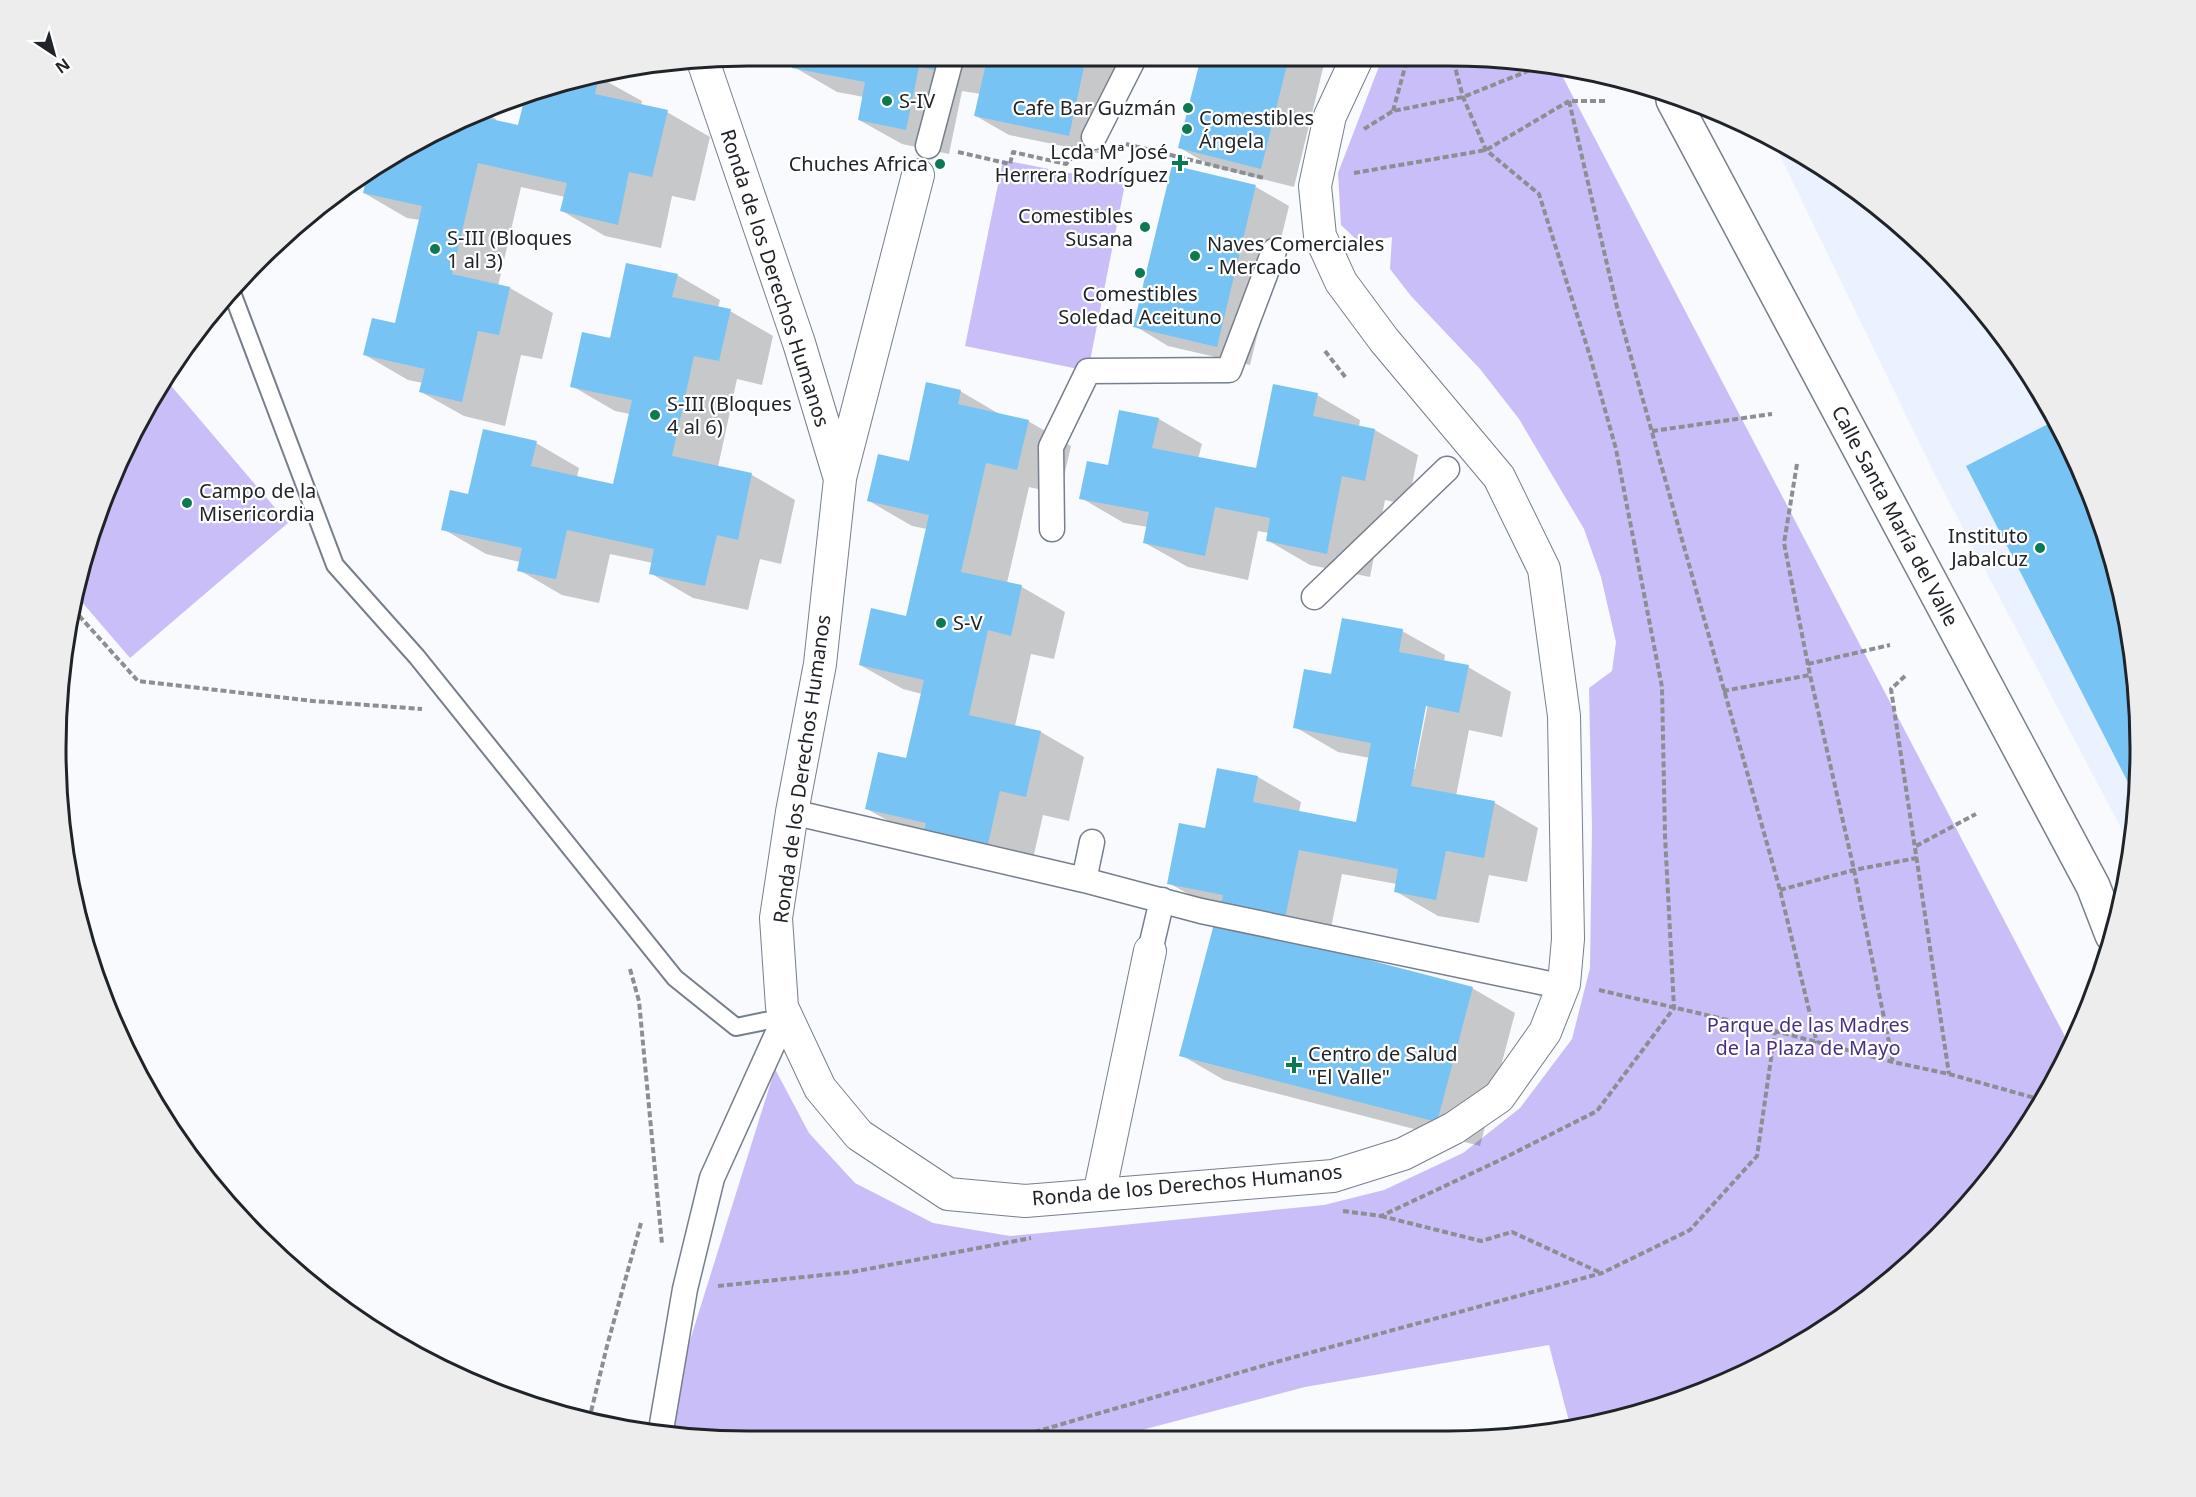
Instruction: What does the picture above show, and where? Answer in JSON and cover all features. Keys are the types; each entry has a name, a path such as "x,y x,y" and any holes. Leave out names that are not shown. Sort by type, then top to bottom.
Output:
{"street":[{"path":"928,146 949,66"},
{"path":"1094,137 1130,66"},
{"name":"Ronda de los Derechos Humanos","path":"705,67 799,343 840,479 820,664 792,812 776,918 782,1007 820,1088 859,1136 948,1194 1025,1201 1333,1176 1403,1154 1454,1128 1498,1098 1545,1032 1564,984 1568,939 1564,716 1544,568 1499,477 1384,340 1341,282 1320,236 1315,186 1330,116 1353,66"},
{"name":"Calle Santa María del Valle","path":"1677,106 2093,886 2108,923"},
{"path":"840,479 918,176"},
{"path":"1052,530 1051,447 1088,371 1230,370 1274,251"},
{"path":"1314,597 1447,469"},
{"path":"792,812 1084,880 1201,911 1550,984"},
{"path":"1084,880 1092,842"},
{"path":"1099,1195 1162,900"},
{"path":"662,1424 685,1289 712,1178 785,1017"}],"lane":[{"path":"234,299 335,566 417,657 675,978 736,1027 785,1017"}],"path":[{"path":"1393,111 1405,66"},
{"path":"1455,66 1463,97 1486,150"},
{"path":"1358,133 1393,111 1463,97 1528,71"},
{"path":"1569,101 1617,307 1780,890 1817,1043"},
{"path":"1352,174 1486,150 1569,101 1605,101"},
{"path":"928,146 1010,164 1013,152 1066,164 1094,137 1264,178"},
{"path":"1325,351 1346,378"},
{"path":"1652,431 1772,414"},
{"path":"1797,464 1784,543 1893,1062"},
{"path":"79,616 138,681 313,701 421,708 429,716"},
{"path":"1808,664 1890,645"},
{"path":"1724,691 1810,675"},
{"path":"1905,676 1891,689 1949,1074"},
{"path":"1916,846 1976,814"},
{"path":"1780,890 1854,870 1917,858"},
{"path":"628,960 639,1001 662,1248"},
{"path":"1622,995 1775,1030 1817,1043 1949,1074 2034,1098"},
{"path":"1038,1431 1276,1362 1602,1273 1690,1230 1757,1156 1775,1030"},
{"path":"1382,1216 1481,1241 1512,1232 1602,1273"},
{"path":"591,1412 641,1222"},
{"path":"685,1289 852,1272 1031,1238"}],"shaded area":[{"name":"Instituto Jabalcuz","path":"1778,151 1827,181 1898,235 1961,298 2015,369 2060,447 2094,529 2117,615 2129,704 2129,793 2124,834 1934,473"}],"green space":[{"name":"Parque de las Madres de la Plaza de Mayo","path":"1379,66 1492,67 1562,76 2066,1038 2039,1090 2015,1128 1961,1199 1898,1262 1863,1290 1789,1340 1749,1361 1667,1395 1624,1408 1569,1420 1549,1345 1305,1387 1138,1431 748,1431 674,1427 676,1385 775,1069 809,1133 855,1183 933,1223 1010,1236 1324,1205 1384,1190 1463,1153 1520,1108 1572,1039 1590,968 1592,828 1589,688 1612,671 1616,642 1601,577 1584,529 1519,419 1480,369 1411,296 1390,269 1392,237 1360,243 1341,225 1338,173"},
{"path":"1003,160 1125,184 1088,371 965,346"},
{"path":"2020,376 2037,404 2035,405"},
{"name":"Campo de la Misericordia","path":"171,385 288,523 130,658 82,602 102,529 118,487 136,447"}],"building":[{"name":"S-IV","path":"792,66 946,66 945,72 919,67 906,130 858,120 865,82 792,68"},
{"path":"985,66 1084,66 1069,136 974,116"},
{"path":"1199,66 1287,66 1261,169 1178,148"},
{"name":"S-III (Bloques 1 al 3)","path":"597,83 595,94 668,110 652,177 629,172 618,225 560,211 567,183 478,163 452,274 510,287 499,335 478,331 462,402 419,392 425,369 363,355 372,318 395,323 422,206 363,193 365,184 407,157 487,118 518,125 523,104"},
{"name":"Naves Comerciales - Mercado","path":"1172,165 1256,185 1217,347 1133,327"},
{"name":"S-III (Bloques 4 al 6)","path":"626,263 678,274 672,297 731,309 719,361 694,356 672,456 752,473 738,540 717,535 705,586 649,574 654,549 567,530 556,579 517,571 522,548 441,530 450,490 468,494 483,429 537,441 531,466 613,484 632,400 570,387 582,332 610,338"},
{"name":"S-V","path":"926,382 961,390 958,404 1029,420 1017,470 986,463 961,572 1022,585 1011,636 988,630 969,715 1041,731 1026,797 1000,791 986,853 922,839 926,823 865,809 878,752 906,758 924,680 859,665 871,608 906,616 929,515 867,501 878,454 909,461"},
{"path":"1273,384 1318,393 1313,416 1375,429 1365,481 1342,476 1327,554 1266,541 1270,518 1215,507 1205,556 1143,543 1149,512 1079,499 1087,461 1108,465 1119,410 1159,418 1152,448 1256,468"},
{"path":"2048,424 2060,447 2094,529 2117,615 2129,704 2129,785 1966,466"},
{"path":"1342,618 1403,629 1399,652 1469,665 1459,713 1426,706 1411,786 1495,801 1484,858 1446,851 1436,900 1394,892 1398,869 1299,850 1284,923 1220,911 1223,895 1167,884 1179,823 1205,828 1217,768 1258,776 1253,802 1356,822 1371,743 1293,728 1304,669 1331,674"},
{"name":"Centro de Salud \"El Valle\"","path":"1215,920 1473,987 1437,1122 1179,1056"}],"place":[{"name":"S-IV","path":"887,101"},
{"name":"Cafe Bar Guzmán","path":"1188,108"},
{"name":"Comestibles Ángela","path":"1187,129"},
{"name":"Lcda Mª José Herrera Rodríguez","path":"1180,163"},
{"name":"Chuches Africa","path":"940,164"},
{"name":"Comestibles Susana","path":"1145,227"},
{"name":"S-III (Bloques 1 al 3)","path":"435,249"},
{"name":"Naves Comerciales - Mercado","path":"1195,256"},
{"name":"Comestibles Soledad Aceituno","path":"1140,273"},
{"name":"S-III (Bloques 4 al 6)","path":"655,415"},
{"name":"Campo de la Misericordia","path":"187,503"},
{"name":"Instituto Jabalcuz","path":"2040,548"},
{"name":"S-V","path":"941,623"},
{"name":"Centro de Salud \"El Valle\"","path":"1294,1065"}]}
